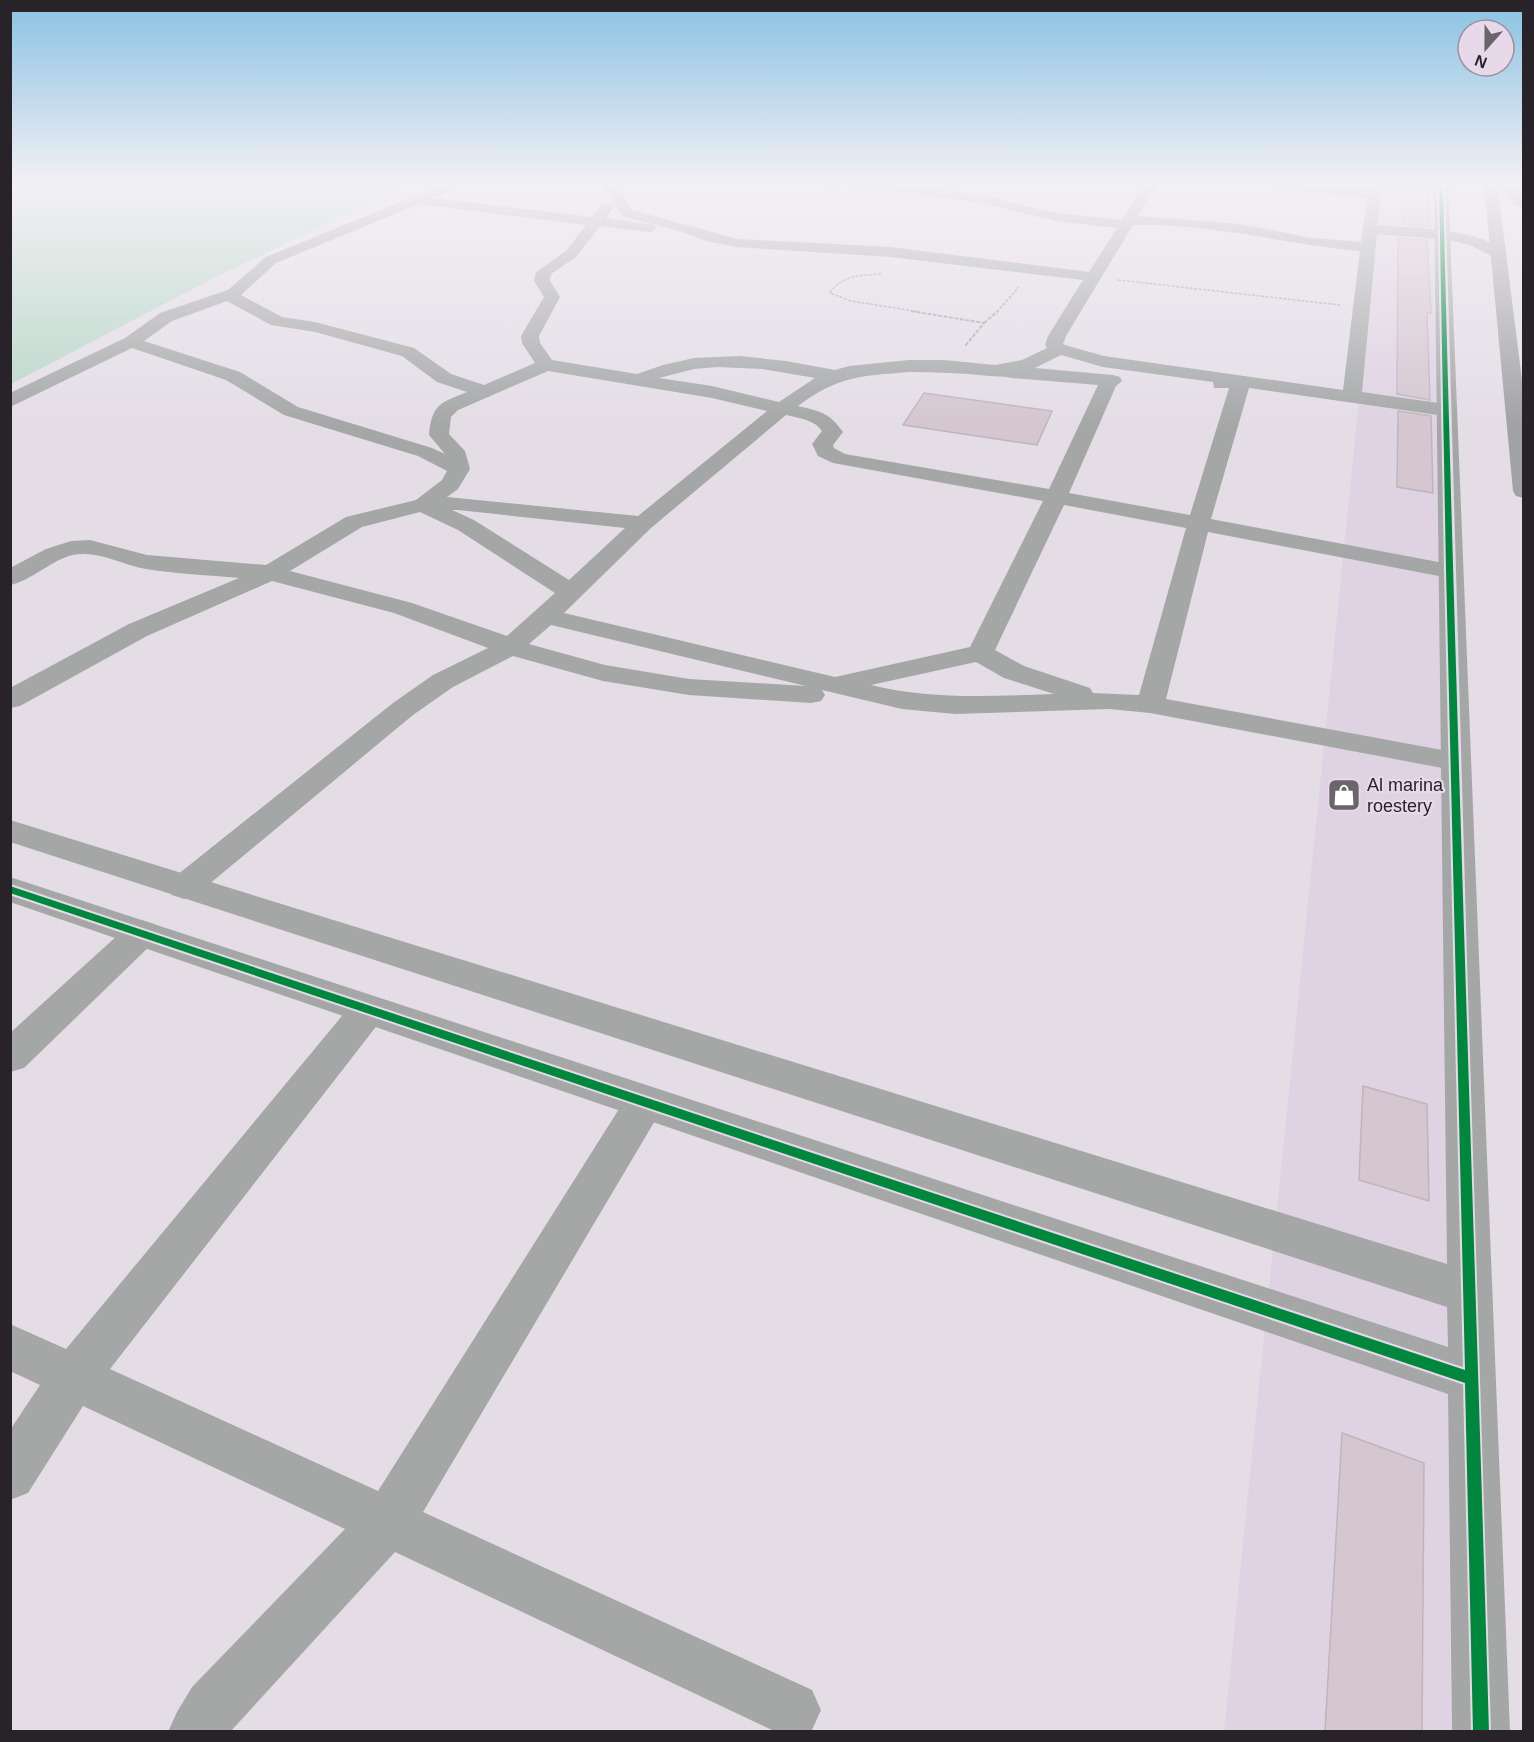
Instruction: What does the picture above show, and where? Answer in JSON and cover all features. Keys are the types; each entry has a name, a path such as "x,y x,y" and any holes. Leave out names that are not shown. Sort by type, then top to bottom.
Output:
{"highway":[{"path":"1499,264 1524,491"}],"street":[{"path":"10,401 131,342 166,317 243,288 266,264"},
{"path":"546,365 531,343 530,336 552,297 542,281 544,272 556,264"},
{"path":"994,264 1094,277"},
{"path":"1102,264 1057,336 1054,345 1059,349 1093,359 1445,410"},
{"path":"1352,397 1366,264"},
{"path":"1442,264 1453,761 1472,1293 1481,1731"},
{"path":"228,295 277,321 315,327 408,352 444,378 487,392"},
{"path":"131,342 233,376 291,411 425,452 459,470"},
{"path":"995,371 1027,365 1059,349"},
{"path":"638,379 668,368 721,360 753,361 835,376"},
{"path":"423,505 450,484 459,470 454,451 439,435 441,416 452,406 546,365 638,379 812,415 827,423 833,432 822,444 825,452 840,459 961,479 1449,571"},
{"path":"184,887 403,709 443,681 510,647 546,616 643,523 783,408 807,390 835,376 880,367 949,366 1179,387 1207,387 1241,381"},
{"path":"980,653 1056,498 1109,381"},
{"path":"1150,705 1198,525 1241,381"},
{"path":"10,700 138,630 270,573 354,522 423,505 458,503 643,523"},
{"path":"423,505 466,525 570,592"},
{"path":"10,578 54,554 71,548 90,547 146,562 270,573 403,608 510,647 603,673 689,687 956,706 1109,701 1150,705 1453,761"},
{"path":"546,616 902,701"},
{"path":"836,685 980,653 1014,672 1060,689 1109,701"},
{"path":"10,831 1472,1293"},
{"path":"10,888 1473,1379"},
{"path":"10,1057 142,933"},
{"path":"10,1475 74,1377 369,1009"},
{"path":"197,1731 212,1707 388,1522 645,1102"},
{"path":"10,1347 792,1710"}],"path":[{"path":"910,264 904,269 846,278 830,293 851,301 984,323"},
{"path":"949,366 984,323 994,316 1035,269"},
{"path":"1094,277 1361,308"}],"shaded area":[{"path":"1373,264 1439,264 1451,1731 1224,1732"}],"green space":[{"path":"11,264 243,264 216,277 11,384"}],"building":[{"path":"1398,264 1428,264 1431,313 1427,313 1430,400 1397,394"},
{"path":"924,393 1052,411 1037,445 903,425"},
{"path":"1398,411 1431,416 1433,493 1397,487"},
{"path":"1363,1086 1427,1104 1429,1201 1359,1180"},
{"path":"1342,1433 1424,1463 1422,1731 1325,1731"}],"cycle path":[{"path":"1443,264 1481,1732"},
{"path":"10,889 1473,1379"}],"place":[{"name":"Al marina roestery","path":"1344,795"}]}
